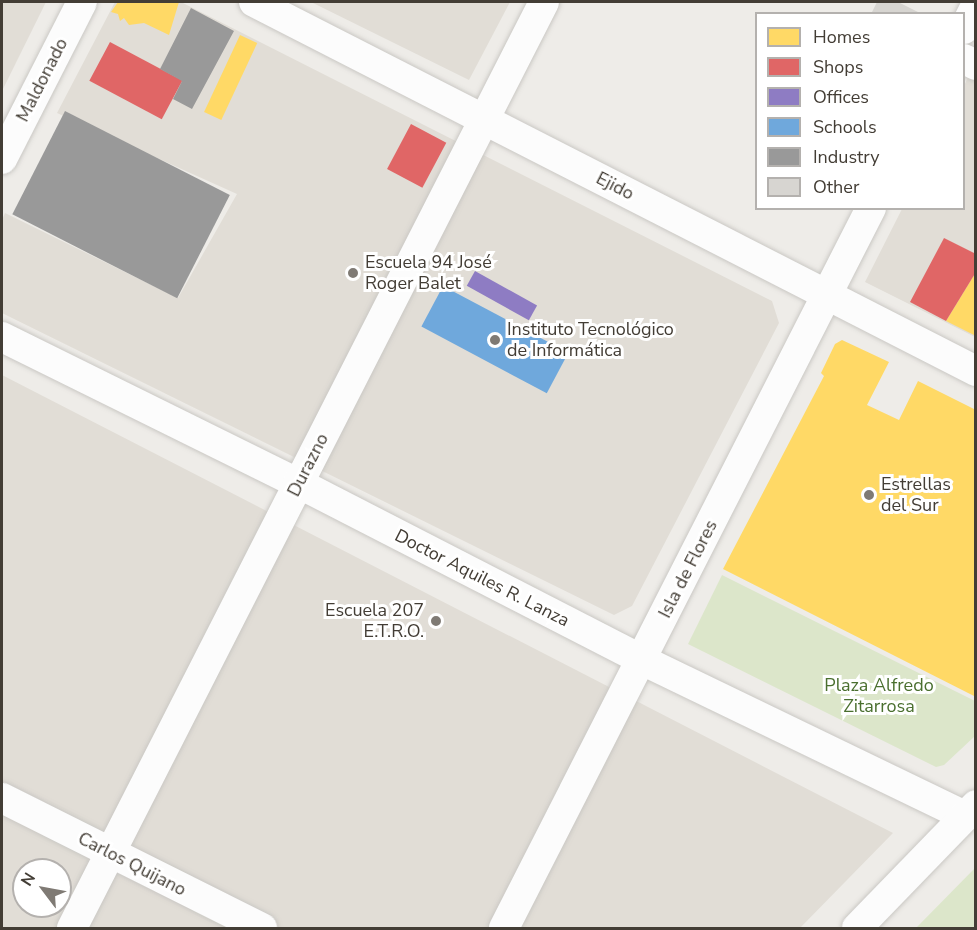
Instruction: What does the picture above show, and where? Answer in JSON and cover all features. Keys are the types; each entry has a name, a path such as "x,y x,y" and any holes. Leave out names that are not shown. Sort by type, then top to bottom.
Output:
{"street":[{"name":"Maldonado","path":"2,159 82,2"},
{"name":"Ejido","path":"254,2 975,371"},
{"name":"Durazno","path":"72,928 544,2"},
{"path":"965,25 975,5"},
{"name":"Isla de Flores","path":"504,928 870,210"},
{"name":"Doctor Aquiles R. Lanza","path":"2,337 298,483 642,660 970,810"},
{"name":"Carlos Quijano","path":"2,798 262,928"},
{"path":"857,928 970,810"}],"shaded area":[{"path":"2,2 46,2 2,91"},
{"path":"115,2 181,2 772,301 779,323 632,606 614,615 2,313 2,220 5,213 178,298 237,194 57,113"},
{"path":"311,2 510,2 469,80"},
{"path":"975,62 975,337 865,282 901,210 965,210 965,84"},
{"path":"2,375 893,833 800,928 2,928"}],"green space":[{"name":"Plaza Alfredo Zitarrosa","path":"722,575 975,701 975,736 944,765 936,767 688,644"},
{"path":"975,868 975,928 916,928"}],"building: Homes":[{"path":"118,2 179,2 169,35 144,23 129,25 124,18 120,21 118,14 111,12"},
{"path":"240,35 257,43 221,120 204,112"},
{"path":"976,272 976,336 946,321"},
{"name":"Estrellas del Sur","path":"842,340 889,362 867,405 899,420 918,381 976,410 976,697 723,569 824,376 821,373 835,344"}],"building: Shops":[{"path":"110,42 182,80 162,119 89,81"},
{"path":"411,124 446,143 422,188 387,169"},
{"path":"944,238 976,254 976,272 946,321 910,302"}],"building: Offices":[{"path":"475,271 537,305 529,320 467,286"}],"building: Schools":[{"name":"Instituto Tecnológico de Informática","path":"443,286 568,353 547,393 421,327"}],"building: Industry":[{"path":"191,8 234,31 192,109 173,99 182,81 160,69"},
{"path":"65,111 230,195 177,298 12,214"}],"building: Other":[{"path":"877,2 898,2 918,12 872,12"}],"place":[{"name":"Escuela 94 José Roger Balet","path":"353,273"},
{"name":"Instituto Tecnológico de Informática","path":"495,340"},
{"name":"Estrellas del Sur","path":"869,495"},
{"name":"Escuela 207 E.T.R.O.","path":"436,621"}]}
